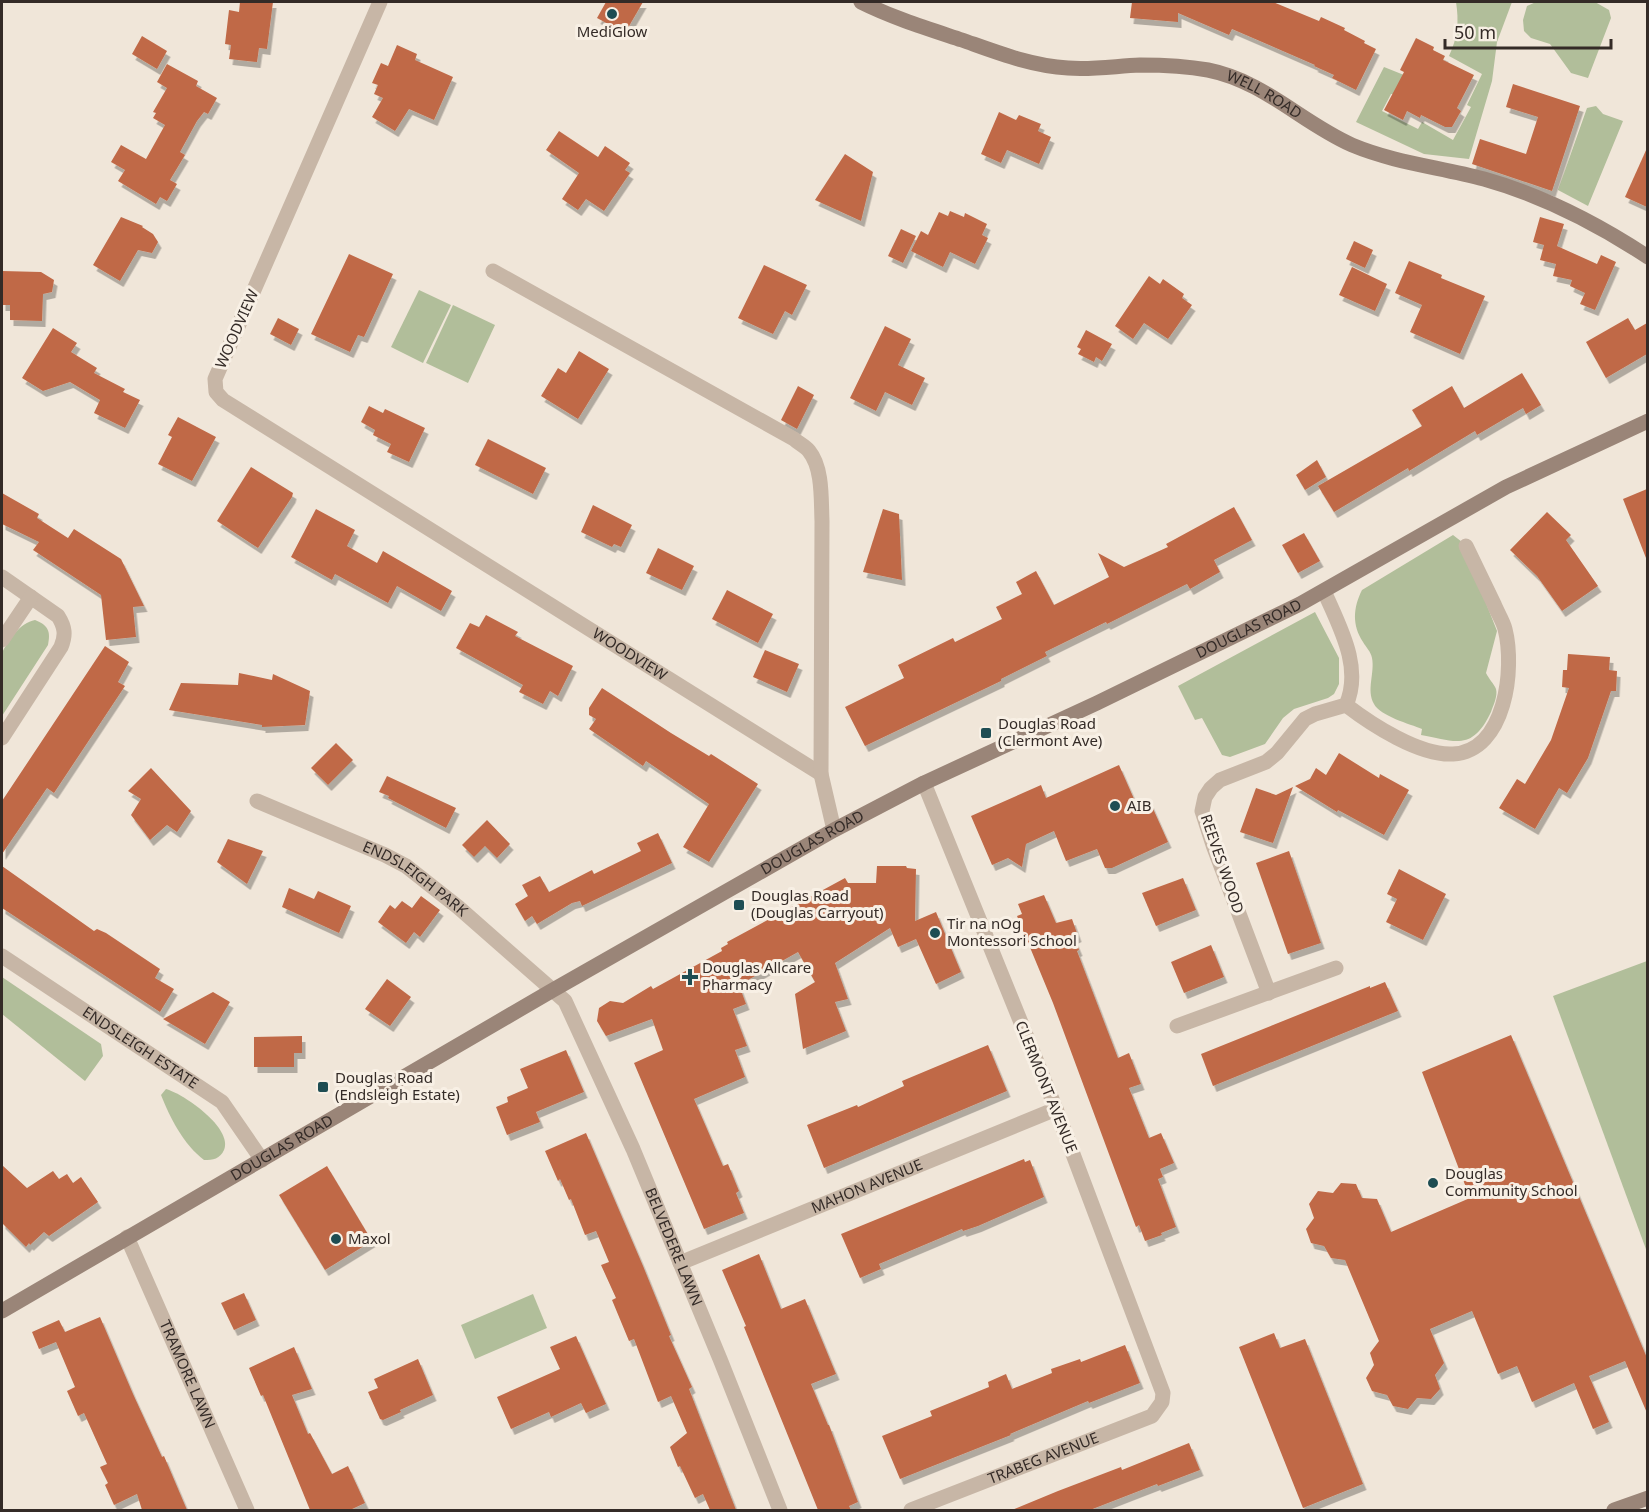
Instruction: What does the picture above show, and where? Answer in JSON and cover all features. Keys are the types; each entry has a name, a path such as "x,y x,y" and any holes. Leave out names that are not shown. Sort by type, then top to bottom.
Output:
{"main road":[{"name":"WELL ROAD","path":"861,2 946,35 1009,56 1046,65 1089,68 1160,65 1228,75 1264,91 1314,124 1353,145 1386,157 1464,174 1514,189 1591,224 1647,257"},
{"name":"DOUGLAS ROAD","path":"2,1311 834,830 924,783 1097,703 1324,591 1506,487 1647,421"},
{"path":"1614,1510 1647,1498"}],"street":[{"name":"WOODVIEW","path":"380,2 215,379 216,392 223,400 821,774"},
{"path":"493,271 794,439 809,452 817,469 822,512 821,774 834,830"},
{"path":"1324,591 1347,642 1352,682 1351,695 1346,705 1383,730 1433,752 1455,754 1465,751 1478,745 1497,721 1504,704 1507,685 1505,628 1466,546"},
{"path":"2,577 58,616 64,624 65,638 2,738"},
{"path":"2,640 31,597"},
{"name":"REEVES WOOD","path":"1269,993 1213,845 1202,811 1205,797 1220,780 1266,762 1277,753 1305,719 1346,705"},
{"name":"CLERMONT AVENUE","path":"924,783 1056,1109 1163,1393"},
{"name":"ENDSLEIGH PARK","path":"257,801 406,866 458,907 554,990"},
{"name":"ENDSLEIGH ESTATE","path":"2,956 222,1102 262,1160"},
{"path":"1177,1026 1336,968"},
{"name":"BELVEDERE LAWN","path":"554,990 565,1001 633,1149 780,1510"},
{"name":"MAHON AVENUE","path":"680,1263 1056,1109"},
{"name":"TRAMORE LAWN","path":"127,1237 247,1510"},
{"name":"TRABEG AVENUE","path":"910,1510 1152,1416 1162,1402 1163,1393"}],"green space":[{"path":"1456,2 1512,2 1497,42 1492,81 1469,159 1424,154 1356,122 1384,67 1404,75 1382,111 1418,129 1422,122 1453,140 1471,107 1467,105 1482,74 1449,56 1457,29"},
{"path":"1536,2 1595,2 1609,10 1611,18 1588,78 1571,73 1550,44 1531,38 1524,31 1523,20 1527,6"},
{"path":"1596,106 1603,114 1623,121 1588,206 1558,190 1587,108"},
{"path":"419,290 451,305 423,363 391,347"},
{"path":"453,305 495,325 468,383 426,363"},
{"path":"1453,535 1462,542 1497,631 1486,673 1496,689 1495,701 1484,725 1477,733 1462,741 1421,735 1422,729 1389,716 1377,708 1371,693 1372,658 1359,636 1355,623 1357,603 1362,590"},
{"path":"1315,612 1339,658 1339,684 1334,694 1294,709 1283,718 1265,744 1230,757 1222,755 1202,718 1195,720 1178,686"},
{"path":"35,620 48,629 48,645 2,716 2,653 15,633 24,625"},
{"path":"1648,961 1647,1252 1553,996"},
{"path":"2,977 101,1044 103,1056 85,1081 2,1014"},
{"path":"166,1089 195,1105 214,1122 225,1141 224,1150 218,1157 204,1160 184,1139 173,1122 161,1095"},
{"path":"533,1294 547,1328 475,1359 461,1325"}],"building":[{"path":"240,2 273,2 267,49 259,48 257,62 229,59 231,45 225,44 229,10 239,12"},
{"path":"606,2 643,2 625,33 597,18"},
{"path":"1132,2 1273,2 1319,21 1321,17 1345,28 1344,30 1376,49 1356,90 1332,78 1334,75 1315,65 1232,29 1229,35 1178,13 1178,22 1130,18"},
{"path":"142,36 167,51 157,69 132,54"},
{"path":"1416,38 1434,47 1433,50 1445,56 1443,60 1474,75 1457,108 1461,111 1452,127 1445,127 1407,111 1403,120 1384,110 1404,72 1400,70"},
{"path":"397,45 417,54 415,60 453,77 434,120 409,109 395,131 372,117 383,98 374,94 378,85 372,83 381,63 388,66"},
{"path":"167,64 198,81 196,86 217,98 208,114 204,112 197,121 180,152 185,155 170,180 177,184 167,201 160,197 156,204 118,181 125,170 111,162 121,145 146,159 165,125 153,118 156,113 153,112 167,88 157,82"},
{"path":"1513,84 1580,106 1552,191 1472,164 1480,139 1526,154 1538,117 1506,107"},
{"path":"999,112 1016,120 1019,115 1041,124 1038,131 1051,137 1039,164 1007,150 1001,163 981,154"},
{"path":"559,131 598,157 605,146 630,163 625,170 630,173 604,211 586,199 578,210 562,199 579,173 546,150"},
{"path":"1647,148 1647,207 1625,197"},
{"path":"845,154 873,172 861,221 815,200"},
{"path":"950,211 964,217 965,213 987,224 982,235 988,238 975,264 950,252 943,267 911,251 921,231 928,235 939,212 948,216"},
{"path":"121,217 143,226 153,234 158,242 152,253 138,250 120,281 93,265"},
{"path":"1540,217 1564,224 1557,246 1597,264 1601,255 1616,262 1595,310 1580,304 1585,293 1570,286 1572,280 1553,276 1556,264 1540,260 1544,245 1533,242"},
{"path":"901,229 916,236 903,263 888,256"},
{"path":"1354,241 1373,250 1365,268 1346,259"},
{"path":"349,254 393,274 364,337 358,335 350,352 311,334"},
{"path":"1409,261 1442,275 1441,278 1485,296 1460,354 1410,332 1422,305 1395,293"},
{"path":"764,265 807,285 792,315 785,311 773,334 738,318"},
{"path":"1352,267 1387,284 1375,311 1339,295"},
{"path":"2,271 41,272 54,280 52,292 43,294 42,321 10,320 10,305 2,305"},
{"path":"1149,276 1160,284 1163,279 1184,294 1182,298 1192,305 1168,339 1144,323 1133,339 1115,326"},
{"path":"278,318 299,329 291,345 270,334"},
{"path":"1628,318 1635,330 1647,323 1647,354 1606,378 1586,342"},
{"path":"885,326 911,339 898,365 925,378 912,405 885,392 876,411 850,398"},
{"path":"53,328 77,343 71,352 97,368 94,373 125,389 123,392 140,400 125,428 94,413 100,400 70,382 43,391 22,378"},
{"path":"1086,330 1112,344 1102,361 1096,357 1094,362 1078,354 1081,349 1077,347"},
{"path":"579,351 609,369 578,419 541,396 558,368 566,373"},
{"path":"1522,373 1541,405 1526,414 1523,408 1477,435 1475,431 1409,471 1408,468 1334,512 1318,486 1422,426 1412,410 1452,386 1464,408"},
{"path":"798,386 814,395 797,429 781,420"},
{"path":"369,406 383,413 385,409 425,428 409,462 387,452 391,444 373,435 375,430 361,422"},
{"path":"178,417 216,437 192,481 158,464 172,437 168,435"},
{"path":"488,439 546,468 533,494 475,465"},
{"path":"1317,460 1326,477 1305,490 1296,475"},
{"path":"251,467 293,493 258,548 217,521"},
{"path":"1647,489 1647,557 1646,558 1623,499"},
{"path":"2,493 39,514 37,518 68,538 74,529 121,559 144,606 133,607 136,637 106,640 101,595 33,550 39,542 2,524"},
{"path":"593,505 632,525 621,547 614,544 612,547 581,532"},
{"path":"1234,507 1252,540 1214,560 1220,572 1190,589 1187,584 1107,624 1106,622 1045,652 1047,656 1001,681 865,746 845,707 904,678 898,665 953,638 955,642 1002,619 996,607 1022,594 1016,582 1036,571 1054,605 1109,577 1098,553 1124,567 1168,547 1166,544"},
{"path":"316,509 355,530 347,546 377,563 383,551 452,591 441,611 397,586 388,603 335,574 332,580 291,557"},
{"path":"883,509 899,514 902,580 863,572"},
{"path":"1547,512 1571,535 1566,540 1598,586 1562,611 1537,576 1510,550"},
{"path":"1304,533 1320,561 1298,573 1282,545"},
{"path":"658,548 694,566 682,590 646,573"},
{"path":"727,590 773,614 758,643 712,619"},
{"path":"486,615 518,632 515,636 573,666 558,696 550,691 543,704 519,692 523,685 456,648 470,623 479,627"},
{"path":"105,646 129,662 118,682 125,686 54,793 47,788 2,854 2,801"},
{"path":"765,650 799,664 787,692 753,677"},
{"path":"1568,654 1610,657 1609,670 1617,671 1616,691 1611,691 1588,758 1567,793 1559,788 1535,829 1499,808 1517,779 1525,784 1551,740 1569,688 1562,687 1563,670 1567,670"},
{"path":"239,673 272,680 273,674 310,691 305,725 262,727 262,725 169,710 181,683 238,685"},
{"path":"602,688 671,733 709,756 711,754 758,784 709,862 683,847 709,804 646,761 643,766 589,729 596,719 589,715 589,708"},
{"path":"336,743 353,760 328,785 311,768"},
{"path":"1339,753 1379,778 1380,774 1409,790 1384,835 1338,810 1337,812 1295,786 1310,779 1316,768 1326,775"},
{"path":"1119,765 1138,808 1150,802 1168,842 1112,868 1105,868 1097,849 1066,861 1054,831 1026,844 1022,867 1008,858 992,865 971,816 1041,785 1046,798"},
{"path":"151,768 191,811 177,832 167,825 150,840 131,815 141,799 128,791"},
{"path":"387,776 456,808 446,828 379,792"},
{"path":"1293,787 1273,843 1240,832 1256,788 1276,795"},
{"path":"487,820 510,844 497,858 485,846 474,857 462,845"},
{"path":"658,833 672,863 582,906 580,901 572,903 537,924 532,916 525,921 515,904 528,896 522,885 540,876 549,892 592,870 594,874 641,851 637,843"},
{"path":"228,839 263,851 247,884 217,862"},
{"path":"1289,851 1321,943 1288,954 1256,863"},
{"path":"2,866 94,931 97,929 106,933 160,969 155,978 174,989 160,1012 2,908"},
{"path":"877,866 906,866 916,869 915,921 936,912 961,972 936,984 916,939 898,947 890,928 835,963 848,999 835,1002 846,1031 803,1049 795,994 815,982 798,952 739,985 746,1004 733,1009 747,1046 735,1050 745,1077 694,1099 723,1166 728,1164 739,1191 736,1193 744,1213 704,1229 634,1063 663,1050 652,1019 606,1036 597,1021 599,1008 610,1001 623,1003 651,986 653,989 722,951 721,948 728,944 727,942 845,878 848,883 876,883"},
{"path":"1399,869 1446,894 1423,940 1386,922 1397,899 1387,894"},
{"path":"1183,878 1196,910 1156,926 1142,893"},
{"path":"289,888 314,899 318,891 351,906 339,933 282,907"},
{"path":"1044,895 1056,923 1072,919 1078,936 1074,938 1079,950 1077,951 1118,1058 1129,1053 1141,1084 1129,1088 1149,1138 1161,1133 1174,1163 1160,1169 1163,1177 1158,1179 1176,1227 1145,1241 1139,1225 1136,1227 1053,1003 1017,916 1022,914 1018,904"},
{"path":"421,896 440,910 420,937 414,932 406,943 378,922 390,905 395,909 402,901 412,908"},
{"path":"1211,945 1224,977 1184,993 1171,962"},
{"path":"387,979 411,997 390,1026 365,1009"},
{"path":"1385,982 1398,1011 1213,1086 1201,1054"},
{"path":"213,992 230,1002 205,1044 163,1019"},
{"path":"1511,1035 1647,1358 1647,1413 1625,1361 1589,1376 1609,1422 1593,1429 1574,1383 1532,1402 1517,1366 1498,1374 1472,1311 1430,1329 1444,1363 1435,1375 1440,1389 1431,1399 1417,1398 1408,1409 1393,1406 1387,1395 1372,1391 1366,1378 1374,1365 1370,1353 1379,1341 1345,1260 1331,1258 1324,1246 1311,1243 1306,1229 1314,1218 1309,1204 1318,1191 1333,1193 1341,1183 1356,1184 1362,1198 1377,1199 1391,1232 1470,1198 1422,1072"},
{"path":"302,1036 302,1053 294,1053 294,1067 254,1067 254,1037"},
{"path":"988,1045 1007,1091 824,1168 807,1125 857,1105 858,1107 904,1086 902,1081"},
{"path":"566,1050 584,1092 536,1112 540,1122 507,1135 496,1107 508,1102 507,1097 528,1088 520,1069"},
{"path":"586,1133 692,1387 689,1389 736,1510 710,1510 703,1494 695,1498 680,1466 678,1467 670,1447 687,1433 671,1396 658,1402 634,1339 629,1341 612,1300 616,1298 601,1265 609,1262 596,1231 585,1235 571,1199 569,1200 560,1179 558,1181 545,1151"},
{"path":"1024,1159 1025,1162 1030,1160 1044,1197 978,1226 963,1231 962,1229 879,1264 881,1269 860,1278 841,1234"},
{"path":"2,1165 27,1188 53,1171 59,1179 67,1174 73,1183 81,1177 98,1202 49,1236 44,1232 26,1247 2,1223"},
{"path":"327,1166 372,1241 325,1270 279,1195"},
{"path":"759,1254 781,1309 805,1299 836,1374 811,1384 858,1502 849,1506 851,1510 818,1510 722,1270"},
{"path":"244,1293 256,1320 234,1330 221,1303"},
{"path":"100,1317 187,1510 142,1510 137,1494 114,1505 105,1485 108,1483 100,1467 107,1464 84,1413 78,1416 67,1391 75,1387 56,1342 39,1349 32,1332 59,1320 65,1332"},
{"path":"1274,1333 1280,1348 1305,1339 1363,1484 1303,1508 1239,1347"},
{"path":"576,1336 606,1404 586,1413 581,1403 551,1417 549,1412 511,1429 497,1397 560,1369 550,1347"},
{"path":"1125,1345 1140,1383 1089,1403 1088,1401 1011,1435 900,1479 882,1436 932,1416 930,1411 989,1387 988,1382 1006,1374 1012,1389 1052,1373 1051,1369 1080,1359 1081,1362"},
{"path":"294,1347 312,1389 292,1395 308,1434 310,1433 332,1474 348,1466 365,1503 350,1510 310,1510 263,1395 261,1396 249,1368"},
{"path":"418,1359 433,1395 400,1410 401,1412 383,1420 380,1419 368,1392 378,1388 374,1379"},
{"path":"1189,1443 1200,1470 1158,1486 1157,1484 1090,1510 1012,1510 1121,1467 1122,1470"}],"place":[{"name":"MediGlow","path":"612,14"},
{"name":"Douglas Road (Clermont Ave)","path":"986,733"},
{"name":"AIB","path":"1115,806"},
{"name":"Douglas Road (Douglas Carryout)","path":"739,905"},
{"name":"Tir na nOg Montessori School","path":"935,933"},
{"name":"Douglas Allcare Pharmacy","path":"690,977"},
{"name":"Douglas Road (Endsleigh Estate)","path":"323,1087"},
{"name":"Douglas Community School","path":"1433,1183"},
{"name":"Maxol","path":"336,1239"}]}
